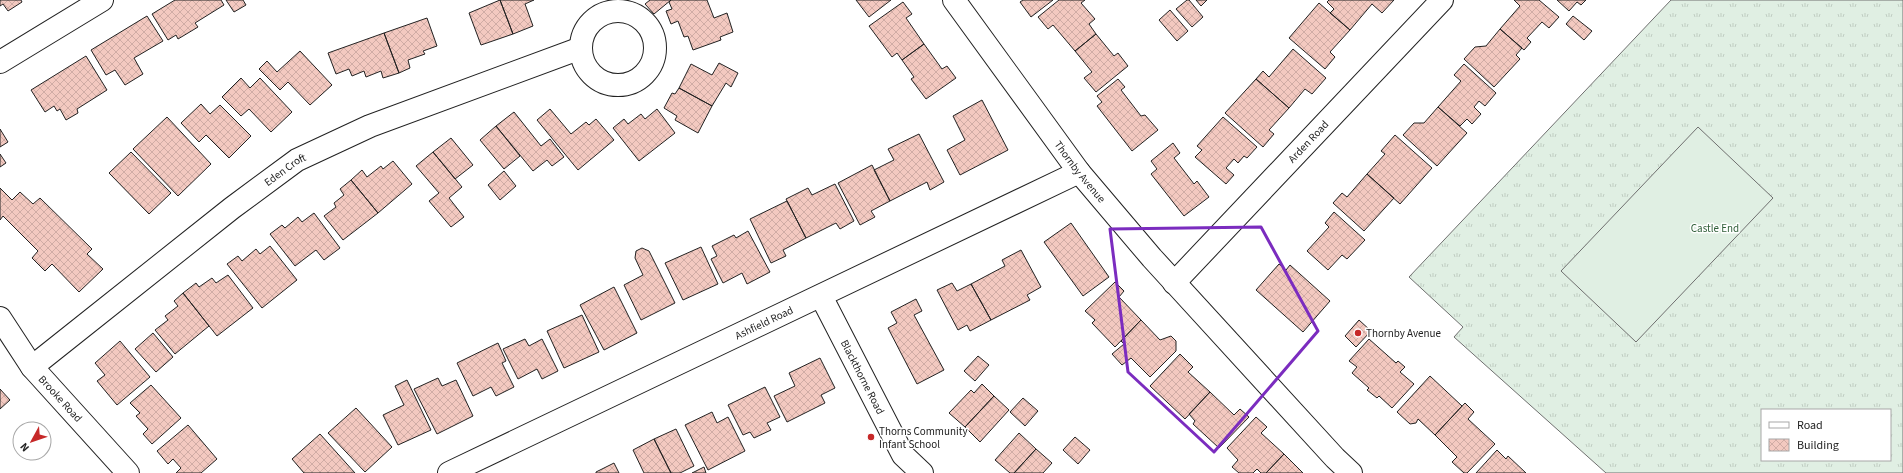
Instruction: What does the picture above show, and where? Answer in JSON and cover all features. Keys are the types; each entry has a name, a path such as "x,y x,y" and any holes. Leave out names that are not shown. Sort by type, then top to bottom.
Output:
{"street":[{"path":"0,62 102,0"},
{"name":"Thornby Avenue","path":"954,0 1079,172 1174,283 1335,458 1351,473"},
{"name":"Arden Road","path":"1174,283 1442,0"},
{"path":"600,6 636,15 642,19 650,30 655,49 652,61 645,72 627,84 614,84 601,81 590,72 583,61 581,40 586,28 594,19 600,6"},
{"name":"Eden Croft","path":"32,367 232,208 297,160 370,126 581,48"},
{"name":"Ashfield Road","path":"449,473 1079,172"},
{"name":"Blackthorne Road","path":"821,296 903,455 922,473"},
{"name":"Brooke Road","path":"0,318 32,367 128,473"}],"highlighted area":[{"path":"1261,227 1318,331 1214,452 1128,372 1110,229"}],"green space":[{"name":"Castle End","path":"1671,0 1903,0 1903,473 1606,473 1454,337 1463,327 1409,277"},
{"path":"1698,127 1773,198 1636,342 1561,271"}],"building":[{"path":"0,0 21,0 22,2 8,11 3,4 0,6"},
{"path":"175,0 221,0 224,5 195,23 198,27 178,39 176,35 168,40 152,14"},
{"path":"226,0 243,0 246,5 234,12"},
{"path":"500,0 513,34 481,45 469,13"},
{"path":"500,0 534,0 525,4 533,26 513,34"},
{"path":"650,0 671,0 654,14 645,4"},
{"path":"671,0 707,0 714,18 727,13 733,32 720,37 721,40 693,50 688,36 684,37 678,21 671,24 666,11 672,9 669,2"},
{"path":"856,0 891,0 869,17"},
{"path":"1023,0 1053,0 1031,17 1020,2"},
{"path":"1059,0 1085,0 1081,3 1095,19 1089,24 1096,34 1075,51 1053,25 1048,29 1038,17"},
{"path":"1189,0 1203,17 1192,27 1176,9"},
{"path":"1196,0 1207,0 1201,6"},
{"path":"1329,0 1394,0 1382,13 1372,4 1350,30 1330,13 1334,9 1327,2"},
{"path":"1514,0 1539,0 1559,17 1549,28 1542,22 1527,38 1531,42 1524,50 1500,29 1520,6"},
{"path":"1557,0 1586,0 1581,5 1577,2 1569,11"},
{"path":"903,2 912,14 906,18 924,44 902,60 897,53 892,57 869,26"},
{"path":"1319,3 1350,30 1330,52 1335,57 1325,69 1289,38"},
{"path":"1170,10 1188,31 1177,41 1159,20"},
{"path":"147,16 163,41 134,58 143,74 125,85 115,70 106,75 91,50"},
{"path":"1573,16 1592,31 1584,40 1566,24"},
{"path":"427,18 437,46 423,51 425,54 408,60 410,68 399,73 384,33"},
{"path":"1500,29 1522,48 1516,55 1520,59 1494,87 1464,59 1475,47 1486,46"},
{"path":"384,33 399,73 383,78 381,71 366,77 364,71 352,76 349,69 336,74 328,53"},
{"path":"1096,34 1114,56 1118,53 1128,66 1096,92 1084,78 1092,72 1075,51"},
{"path":"924,44 942,69 947,66 956,78 926,99 911,79 914,77 902,60"},
{"path":"1293,49 1326,78 1312,94 1305,89 1289,108 1256,79 1263,71 1269,77"},
{"path":"300,51 332,85 310,105 288,82 280,90 259,69 267,61 277,72"},
{"path":"86,56 107,90 77,109 78,113 66,120 60,109 57,111 54,106 45,112 31,90"},
{"path":"719,63 738,73 731,87 726,83 712,106 679,88 691,64 712,75"},
{"path":"1464,64 1496,93 1485,106 1479,101 1474,107 1481,114 1472,124 1467,119 1460,126 1438,107 1461,81 1454,75"},
{"path":"241,78 250,88 260,78 292,112 271,132 249,109 241,116 222,97"},
{"path":"1118,79 1125,87 1121,90 1141,116 1145,115 1158,130 1132,151 1097,106 1102,102 1097,96"},
{"path":"1256,79 1289,108 1269,130 1274,134 1263,147 1225,113"},
{"path":"679,88 712,106 698,133 675,120 677,116 664,108 672,93 675,94"},
{"path":"982,100 1008,150 960,175 947,150 965,140 953,116"},
{"path":"201,104 210,114 220,105 251,136 229,158 206,135 199,142 181,123"},
{"path":"1438,107 1467,133 1437,166 1403,135 1414,123 1424,123"},
{"path":"550,109 571,134 586,122 589,125 596,119 614,140 578,170 537,120"},
{"path":"657,109 675,133 639,161 613,128 624,119 628,124 641,114 645,119"},
{"path":"514,112 541,146 550,139 564,157 552,166 547,160 533,171 496,126"},
{"path":"167,117 211,164 178,196 133,149"},
{"path":"1223,117 1257,147 1247,158 1244,156 1238,163 1234,159 1226,168 1234,175 1226,184 1195,157 1202,150 1197,146"},
{"path":"496,126 520,156 504,169 480,140"},
{"path":"0,129 8,142 0,147"},
{"path":"919,134 944,182 930,190 927,182 890,201 874,170 894,160 888,149"},
{"path":"1395,135 1432,168 1400,204 1367,174 1385,154 1381,151"},
{"path":"451,138 473,165 455,179 433,152"},
{"path":"1173,143 1180,153 1174,158 1194,184 1197,181 1209,197 1184,216 1151,174 1157,169 1151,161"},
{"path":"131,152 171,193 149,214 109,173"},
{"path":"433,152 462,187 449,198 464,217 451,227 429,201 439,193 416,166"},
{"path":"0,154 6,163 0,167"},
{"path":"393,161 412,184 378,213 351,180 362,170 367,177 381,166 383,169"},
{"path":"872,165 890,201 871,211 875,217 860,225 838,183"},
{"path":"504,171 516,186 500,200 488,185"},
{"path":"1367,174 1394,198 1364,231 1333,203 1342,193 1347,197"},
{"path":"351,180 378,213 343,240 324,216 336,207 334,203 344,195 340,189"},
{"path":"835,184 854,221 840,229 836,223 806,238 786,199 808,188 812,195"},
{"path":"0,188 12,200 20,192 33,204 40,198 92,249 87,254 103,269 79,292 52,264 45,271 32,258 38,251 3,216 0,220"},
{"path":"787,201 806,238 783,250 786,256 771,263 750,219"},
{"path":"1334,212 1365,240 1347,259 1342,255 1328,270 1307,251 1329,227 1325,223"},
{"path":"314,213 340,248 324,260 316,250 295,266 270,234 282,225 285,228 298,217 302,222"},
{"path":"1071,223 1109,277 1083,296 1044,242"},
{"path":"748,231 770,272 747,284 742,273 723,283 711,259 717,256 712,246 734,235 736,238"},
{"path":"270,246 297,280 262,308 227,264 238,256 242,261 256,249 260,254"},
{"path":"701,247 718,284 683,300 665,263"},
{"path":"642,248 649,251 675,303 641,320 624,285 643,275 635,258 636,251"},
{"path":"1021,250 1041,287 1027,295 1030,300 991,320 971,284 1005,266 1002,260"},
{"path":"1279,264 1286,270 1290,265 1330,301 1303,332 1256,290"},
{"path":"228,275 253,308 217,336 183,293 196,283 199,287 212,278 216,283"},
{"path":"1115,282 1124,291 1119,297 1141,320 1115,347 1092,323 1095,320 1085,311"},
{"path":"952,283 957,291 971,284 991,320 970,331 967,325 958,330 937,290"},
{"path":"614,287 637,333 604,350 580,305"},
{"path":"183,293 209,326 175,354 155,330 168,320 165,316 178,306 174,301"},
{"path":"916,299 922,311 914,315 944,370 917,384 888,328 897,323 891,312"},
{"path":"582,315 599,352 564,368 547,331"},
{"path":"1141,320 1160,340 1171,336 1176,341 1176,351 1150,377 1131,358 1122,365 1112,354 1124,344 1121,341"},
{"name":"Thornby Avenue","path":"1359,320 1371,331 1356,347 1345,336"},
{"path":"153,333 173,357 156,372 135,349"},
{"path":"525,339 529,346 542,339 558,371 542,379 537,369 518,379 503,349"},
{"path":"1369,339 1396,363 1398,361 1405,367 1400,372 1414,384 1392,408 1379,396 1377,398 1367,390 1369,388 1352,373 1357,367 1349,361"},
{"path":"120,341 150,377 117,405 97,381 105,375 95,363"},
{"path":"498,343 506,361 502,363 514,387 496,396 491,387 473,396 457,363"},
{"path":"1180,354 1193,367 1188,372 1210,392 1185,419 1150,386"},
{"path":"978,356 989,365 975,381 964,371"},
{"path":"820,358 835,388 821,395 825,403 787,422 774,396 795,386 789,373"},
{"path":"1430,376 1462,406 1435,435 1418,419 1416,423 1410,424 1397,412"},
{"path":"438,378 442,386 456,380 473,416 437,434 414,389"},
{"path":"407,380 431,430 398,445 383,415 404,405 395,386"},
{"path":"982,384 994,396 965,427 949,413 971,390 974,393"},
{"path":"151,385 181,418 152,444 143,434 148,429 136,416 140,413 130,403"},
{"path":"765,387 780,417 767,423 771,430 754,438 750,432 743,435 728,405"},
{"path":"0,389 10,400 0,409"},
{"path":"1210,392 1234,415 1240,409 1249,417 1219,448 1193,424 1195,421 1189,414"},
{"path":"994,396 1009,410 980,442 965,427"},
{"path":"1023,398 1038,411 1025,426 1010,412"},
{"path":"1465,403 1474,412 1468,419 1495,444 1467,473 1464,473 1452,462 1457,457 1435,435"},
{"path":"356,408 392,447 365,472 328,433"},
{"path":"712,412 717,423 728,417 745,451 708,470 685,425"},
{"path":"1256,417 1267,427 1261,433 1284,454 1266,473 1261,473 1257,469 1253,473 1239,473 1232,467 1238,460 1227,448"},
{"path":"188,425 217,459 201,473 176,473 181,468 173,459 168,464 157,451"},
{"path":"676,429 694,466 680,473 671,473 654,439"},
{"path":"1019,433 1036,449 1014,473 1010,473 995,460"},
{"path":"320,434 355,473 304,473 292,459"},
{"path":"1075,437 1090,450 1078,464 1063,450"},
{"path":"654,439 671,473 644,473 633,450"},
{"path":"1036,449 1052,463 1043,473 1014,473"},
{"path":"1497,450 1506,459 1508,456 1526,473 1476,473"},
{"path":"1284,454 1303,473 1266,473"},
{"path":"614,463 619,473 596,473 596,472"},
{"path":"704,467 706,473 692,473"}],"place":[{"name":"Thornby Avenue","path":"1358,333"},
{"name":"Thorns Community Infant School","path":"871,437"}]}
